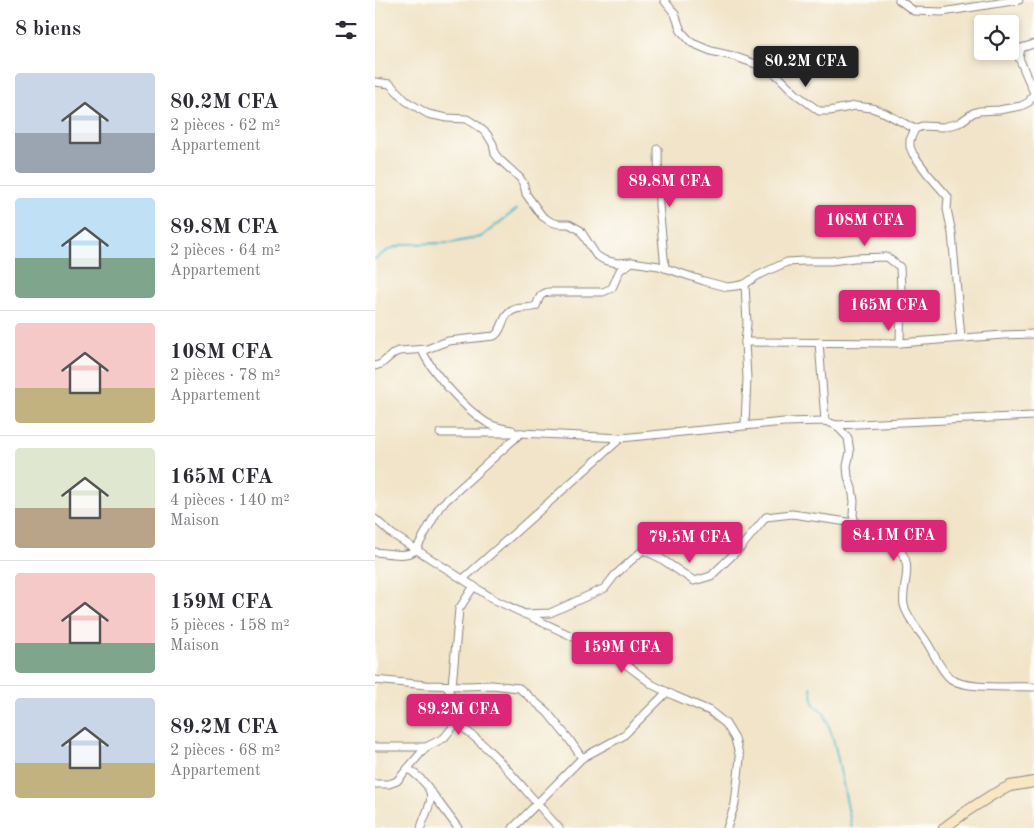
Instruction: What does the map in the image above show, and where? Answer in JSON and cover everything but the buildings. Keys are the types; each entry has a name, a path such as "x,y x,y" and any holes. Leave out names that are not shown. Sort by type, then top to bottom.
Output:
{"street":[{"path":"664,0 675,14 681,31 692,43 711,52 733,56 767,68 819,111 855,106 873,108 915,129"},
{"path":"899,0 914,11 942,12 1019,0"},
{"path":"961,338 952,233 947,209 948,197 913,154 910,140 915,129 922,126 943,127 959,123 979,111 999,110 1021,106 1029,102 1034,93 1019,58 1021,48 1034,44"},
{"path":"375,82 390,84 406,101 428,114 447,118 467,119 477,126 487,134 499,159 520,178 526,194 542,216 551,222 569,224 580,230 597,255 604,260 617,263 647,264 727,287 745,284 757,276 787,262 887,257 900,267 900,343"},
{"path":"657,149 659,205 665,268"},
{"path":"375,366 399,351 422,350 448,341 494,336 500,331 501,324 509,312 519,307 533,308 542,294 548,292 603,292 612,288 620,270 631,262"},
{"path":"745,284 747,324 745,342 747,378 745,425"},
{"path":"745,342 900,343 1034,334"},
{"path":"819,342 825,421"},
{"path":"422,350 425,358 456,396 482,419 492,425 521,433"},
{"path":"440,433 521,433 621,438 784,422 825,421 836,425 1034,416"},
{"path":"836,425 848,438 850,452 847,466 854,501 853,514 855,523"},
{"path":"375,552 403,555 411,554 416,550 440,506 521,433"},
{"path":"463,579 621,438"},
{"path":"524,614 550,613 605,588 615,575 643,550 660,558 694,581 711,576 743,546 766,518 792,514 855,523 891,541 903,554 907,567 903,595 907,614 951,679 963,685 971,686 1034,687"},
{"path":"375,519 392,534 495,600 612,655 653,685 710,711 726,724 735,739 740,758 735,804 727,828"},
{"path":"375,747 425,747 445,738 456,723 454,702 449,686 459,609 474,586"},
{"path":"375,680 449,686 493,685 519,688 547,712 582,758"},
{"path":"513,828 582,758 623,736 667,692"},
{"path":"456,723 473,735 501,762 559,828"},
{"path":"375,784 389,784 397,781 425,747"},
{"path":"408,768 427,785 458,828"},
{"path":"944,828 967,811 1010,786 1034,782"},
{"path":"421,828 431,799 431,793"}],"waterway":[{"path":"375,259 390,249 405,244 451,243 481,237 517,209"},
{"path":"811,687 814,705 824,713 831,732 852,828"}]}
